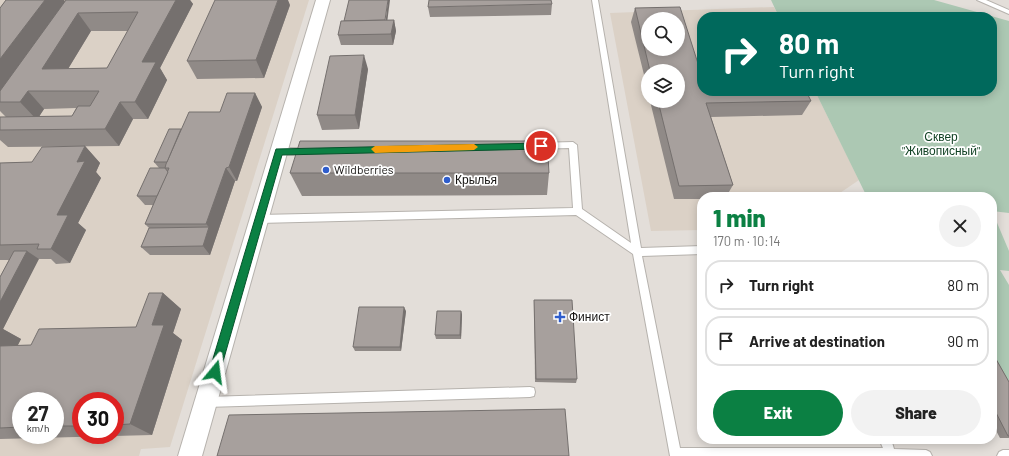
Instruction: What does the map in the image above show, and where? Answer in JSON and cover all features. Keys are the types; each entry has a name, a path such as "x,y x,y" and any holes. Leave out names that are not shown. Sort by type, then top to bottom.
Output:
{"street":[{"path":"190,456 323,0"}],"lane":[{"path":"595,0 636,252 676,455 926,456"},
{"path":"980,0 1009,12"},
{"path":"525,146 573,145 578,211"},
{"path":"279,152 317,151"},
{"path":"259,219 578,211 636,252 697,250"},
{"path":"206,402 530,392"},
{"path":"887,444 891,455"},
{"path":"1003,456 1009,456"}],"shaded area":[{"path":"0,0 309,0 170,447 141,449 139,456 0,456"},
{"path":"774,7 776,12 697,12 697,96 817,96 859,180 841,192 697,192 697,230 651,231 610,13"}],"green space":[{"name":"Сквер \"Живописный\"","path":"771,0 934,0 977,12 777,12"},
{"name":"Сквер \"Живописный\"","path":"997,18 1009,21 1009,213 997,212 997,192 865,192 817,96 997,96"},
{"path":"997,223 1009,251 1009,271 1000,270 1009,285 1009,399 997,377"}],"building":[{"path":"6,0 45,0 0,59 0,8"},
{"path":"66,0 176,0 142,62 156,62 135,102 120,102 105,129 0,130 0,117 72,116 78,106 90,106 99,91 28,91 20,102 0,102 0,91","holes":["138,12 107,68 42,69 78,13"]},
{"path":"215,0 278,0 256,60 187,61"},
{"path":"349,0 388,0 385,20 344,21"},
{"path":"429,0 551,0 552,4 428,7"},
{"path":"680,7 682,12 641,12 641,33 635,8"},
{"path":"394,20 391,34 338,35 341,21"},
{"path":"685,23 697,60 697,96 808,96 811,101 706,103 733,185 679,186 660,108 685,108 685,64 648,64 646,56 685,56"},
{"path":"364,55 355,115 317,115 330,56"},
{"path":"227,93 255,93 229,167 226,168 206,224 145,224 169,168 165,168 166,164 189,112 220,112"},
{"path":"169,129 181,129 167,162 154,162"},
{"path":"300,141 547,141 549,173 290,173"},
{"path":"85,146 77,162 85,161 57,215 68,215 51,249 37,249 39,244 0,245 0,163 32,162 42,147"},
{"path":"150,168 165,168 168,172 157,196 137,196"},
{"path":"209,227 203,246 141,247 149,228"},
{"path":"14,251 27,251 0,302 0,277"},
{"path":"149,293 163,293 152,325 164,325 130,424 124,424 124,392 72,392 72,426 64,426 64,392 12,392 12,427 0,428 0,346 31,345 39,329 136,327"},
{"path":"534,300 572,300 577,379 536,379"},
{"path":"359,307 404,307 400,347 353,347"},
{"path":"437,311 461,311 460,335 435,335"},
{"path":"997,361 1009,382 1008,436 997,415"},
{"path":"565,409 569,456 217,456 229,415"}],"slow traffic":[{"path":"375,149 474,147"}],"place":[{"name":"Wildberries","path":"326,170"},
{"name":"Крылья","path":"447,180"},
{"name":"Финист","path":"560,317"}],"route":[{"path":"215,372 279,152 541,146"}]}
